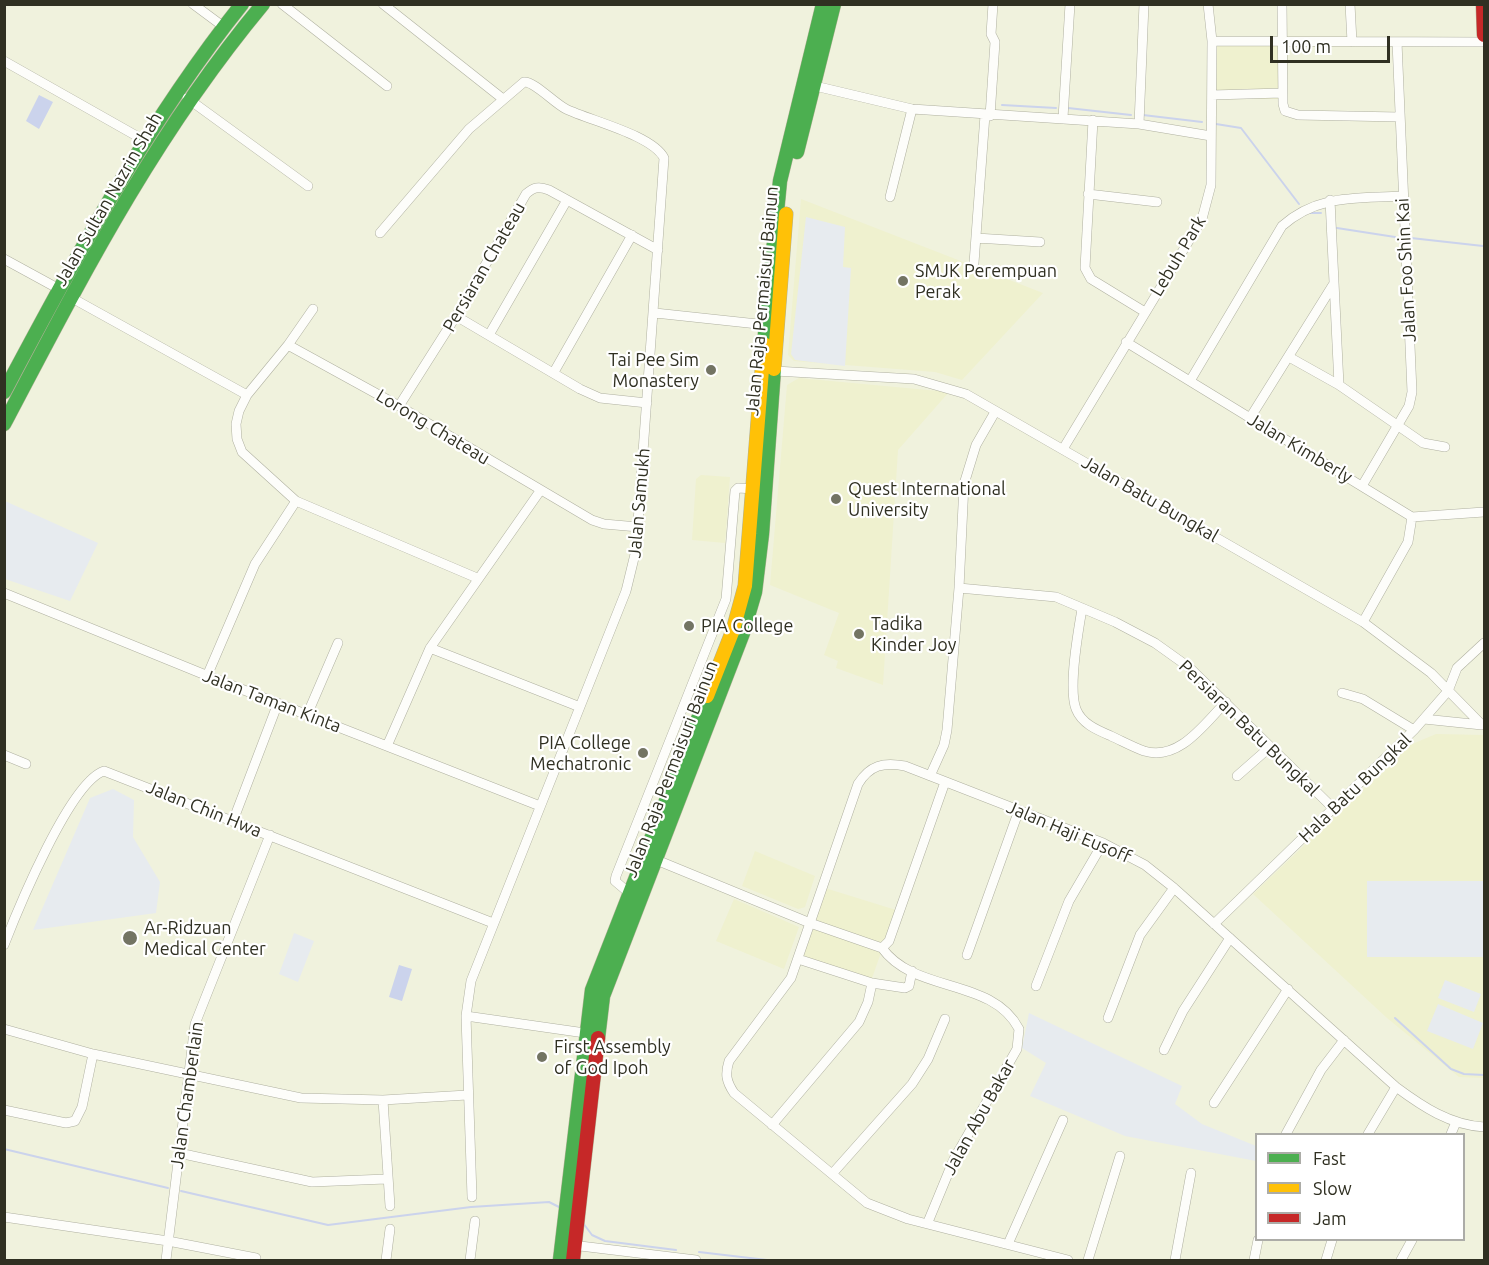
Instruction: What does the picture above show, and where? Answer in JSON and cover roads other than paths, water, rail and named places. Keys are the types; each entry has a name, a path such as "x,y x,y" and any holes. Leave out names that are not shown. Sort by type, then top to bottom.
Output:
{"main road":[{"name":"Jalan Sultan Nazrin Shah","path":"4,392 142,138 242,4"},
{"name":"Jalan Sultan Nazrin Shah","path":"4,424 127,194 187,98 263,4"},
{"name":"Jalan Raja Permaisuri Bainun","path":"573,1260 603,996 743,633 755,592 790,181 834,4"},
{"path":"1483,4 1485,35"},
{"name":"Jalan Raja Permaisuri Bainun","path":"561,1260 585,1033 592,990 629,890 733,630 745,586 780,181 823,5"},
{"path":"759,408 766,378 775,371"}],"street":[{"path":"193,4 224,27"},
{"path":"282,4 387,86"},
{"path":"380,232 440,158 503,99 383,4"},
{"path":"974,263 995,42 991,34 993,4"},
{"path":"1063,118 1070,4"},
{"path":"1139,124 1144,4"},
{"name":"Lebuh Park","path":"1063,449 1202,219 1208,203 1211,184 1212,41 1208,4"},
{"path":"1282,4 1282,104 1291,114 1399,117"},
{"path":"1350,4 1352,42"},
{"path":"1212,41 1485,42"},
{"name":"Jalan Foo Shin Kai","path":"1362,486 1409,406 1412,392 1397,42"},
{"path":"4,61 142,138"},
{"name":"Jalan Samukh","path":"472,1197 466,1016 471,981 632,572 638,527 664,168 660,150 653,145 567,109 549,99 533,83 524,82 503,99"},
{"path":"815,87 912,109 1139,124 1211,136"},
{"path":"1212,95 1282,93"},
{"path":"187,98 309,186"},
{"path":"890,197 912,109"},
{"path":"1093,120 1084,262 1087,274 1091,279 1145,312"},
{"name":"Persiaran Chateau","path":"399,406 456,316 526,194 533,189 541,187 658,250"},
{"path":"1089,194 1157,202"},
{"path":"1191,381 1282,226 1304,209 1330,200 1402,196"},
{"path":"489,335 567,200"},
{"path":"1330,200 1339,385"},
{"path":"554,372 632,235"},
{"path":"976,238 1040,242"},
{"path":"4,259 59,290"},
{"path":"1250,418 1334,284"},
{"path":"72,297 247,395"},
{"path":"313,309 288,345 247,395 236,424 237,439 242,452 296,501 477,579"},
{"path":"654,313 767,325"},
{"path":"456,316 580,389 600,398 646,403"},
{"name":"Jalan Kimberly","path":"1126,342 1412,517"},
{"name":"Lorong Chateau","path":"288,345 399,406 592,520 604,524 638,527"},
{"path":"1289,357 1339,385 1423,443 1445,447"},
{"name":"Jalan Batu Bungkal","path":"775,371 822,372 934,383 966,394 1363,622 1431,672 1483,725"},
{"path":"930,776 944,745 947,730 959,588 964,484 976,445 995,412"},
{"name":"Jalan Raja Permaisuri Bainun","path":"629,890 615,881 616,876 726,598 735,491 738,488 754,489"},
{"path":"387,747 430,648 540,491"},
{"path":"207,676 255,564 296,501"},
{"path":"1363,622 1408,542 1412,517 1485,512"},
{"path":"730,562 747,564"},
{"name":"Persiaran Batu Bungkal","path":"959,588 1056,597 1071,601 1082,609 1114,621 1155,643 1190,668 1334,809"},
{"name":"Jalan Taman Kinta","path":"4,593 207,676 540,806"},
{"path":"1082,609 1076,651 1075,707 1082,719 1092,727 1145,751 1167,753 1187,741 1226,702"},
{"path":"307,715 338,643"},
{"name":"Hala Batu Bungkal","path":"1214,924 1414,730 1448,690 1457,668 1485,643"},
{"path":"430,648 580,707"},
{"path":"1342,693 1363,699 1414,730"},
{"path":"233,820 278,704"},
{"path":"1424,719 1483,725"},
{"path":"1237,776 1270,747"},
{"path":"4,755 26,764"},
{"name":"Jalan Haji Eusoff","path":"1068,1260 928,1222 897,1216 867,1203 772,1125 734,1092 727,1083 726,1072 729,1061 791,978 858,784 864,774 875,766 889,763 930,776 1103,843 1145,865 1288,988 1396,1088 1419,1104 1456,1122 1485,1127"},
{"name":"Jalan Chin Hwa","path":"4,945 20,905 77,793 96,773 104,771 115,773 493,923"},
{"path":"629,890 645,863 656,858 810,923 882,948 889,941 945,782"},
{"path":"967,955 1019,810"},
{"name":"Jalan Chamberlain","path":"166,1260 195,1024 270,836"},
{"path":"1036,986 1070,901 1103,843"},
{"path":"1108,1018 1140,935 1174,888"},
{"path":"1164,1050 1183,1011 1230,939"},
{"name":"Jalan Abu Bakar","path":"882,948 892,959 912,971 1002,1005 1015,1021 1020,1038 1017,1049 954,1159 928,1222"},
{"path":"798,959 872,983 905,988 909,986 912,971"},
{"path":"772,1125 860,1022 872,983"},
{"path":"1214,1103 1288,988"},
{"path":"466,1016 585,1033"},
{"path":"832,1174 912,1084 928,1059 945,1019"},
{"path":"4,1029 93,1054 301,1098 383,1100 467,1095"},
{"path":"1287,1133 1316,1078 1344,1040"},
{"path":"4,1110 66,1123 75,1121 82,1107 93,1054"},
{"path":"1369,1133 1396,1088"},
{"path":"383,1100 386,1179 390,1206"},
{"path":"1008,1244 1063,1120"},
{"path":"1451,1133 1456,1122"},
{"path":"179,1153 312,1182 386,1179"},
{"path":"1088,1260 1120,1156"},
{"path":"1175,1260 1191,1173"},
{"path":"4,1216 168,1241 256,1258"},
{"path":"470,1260 475,1221"},
{"path":"386,1260 390,1229"},
{"path":"1254,1260 1258,1241"},
{"path":"1326,1260 1331,1241"},
{"path":"1401,1260 1411,1241"},
{"path":"561,1260 565,1250 574,1244 655,1258 696,1260"}],"water":[{"path":"39,95 53,102 39,129 26,121"},
{"path":"399,965 412,969 402,1001 389,997"}],"waterway":[{"path":"1002,105 1056,108"},
{"path":"1068,108 1131,115"},
{"path":"1143,115 1202,122"},
{"path":"1216,124 1241,128 1299,204"},
{"path":"1308,213 1321,213"},
{"path":"1337,228 1395,237"},
{"path":"1411,238 1483,246"},
{"path":"1395,1018 1451,1069 1464,1074 1484,1075"},
{"path":"4,1149 168,1188"},
{"path":"181,1191 328,1225 471,1207 549,1202 559,1207"},
{"path":"583,1223 592,1235 605,1241 676,1250"},
{"path":"699,1252 767,1260"}],"place":[{"name":"SMJK Perempuan Perak","path":"903,281"},
{"name":"Tai Pee Sim Monastery","path":"711,370"},
{"name":"Quest International University","path":"836,499"},
{"name":"PIA College","path":"689,626"},
{"name":"Tadika Kinder Joy","path":"859,634"},
{"name":"PIA College Mechatronic","path":"643,753"},
{"name":"Ar-Ridzuan Medical Center","path":"130,938"},
{"name":"First Assembly of God Ipoh","path":"542,1057"}]}
